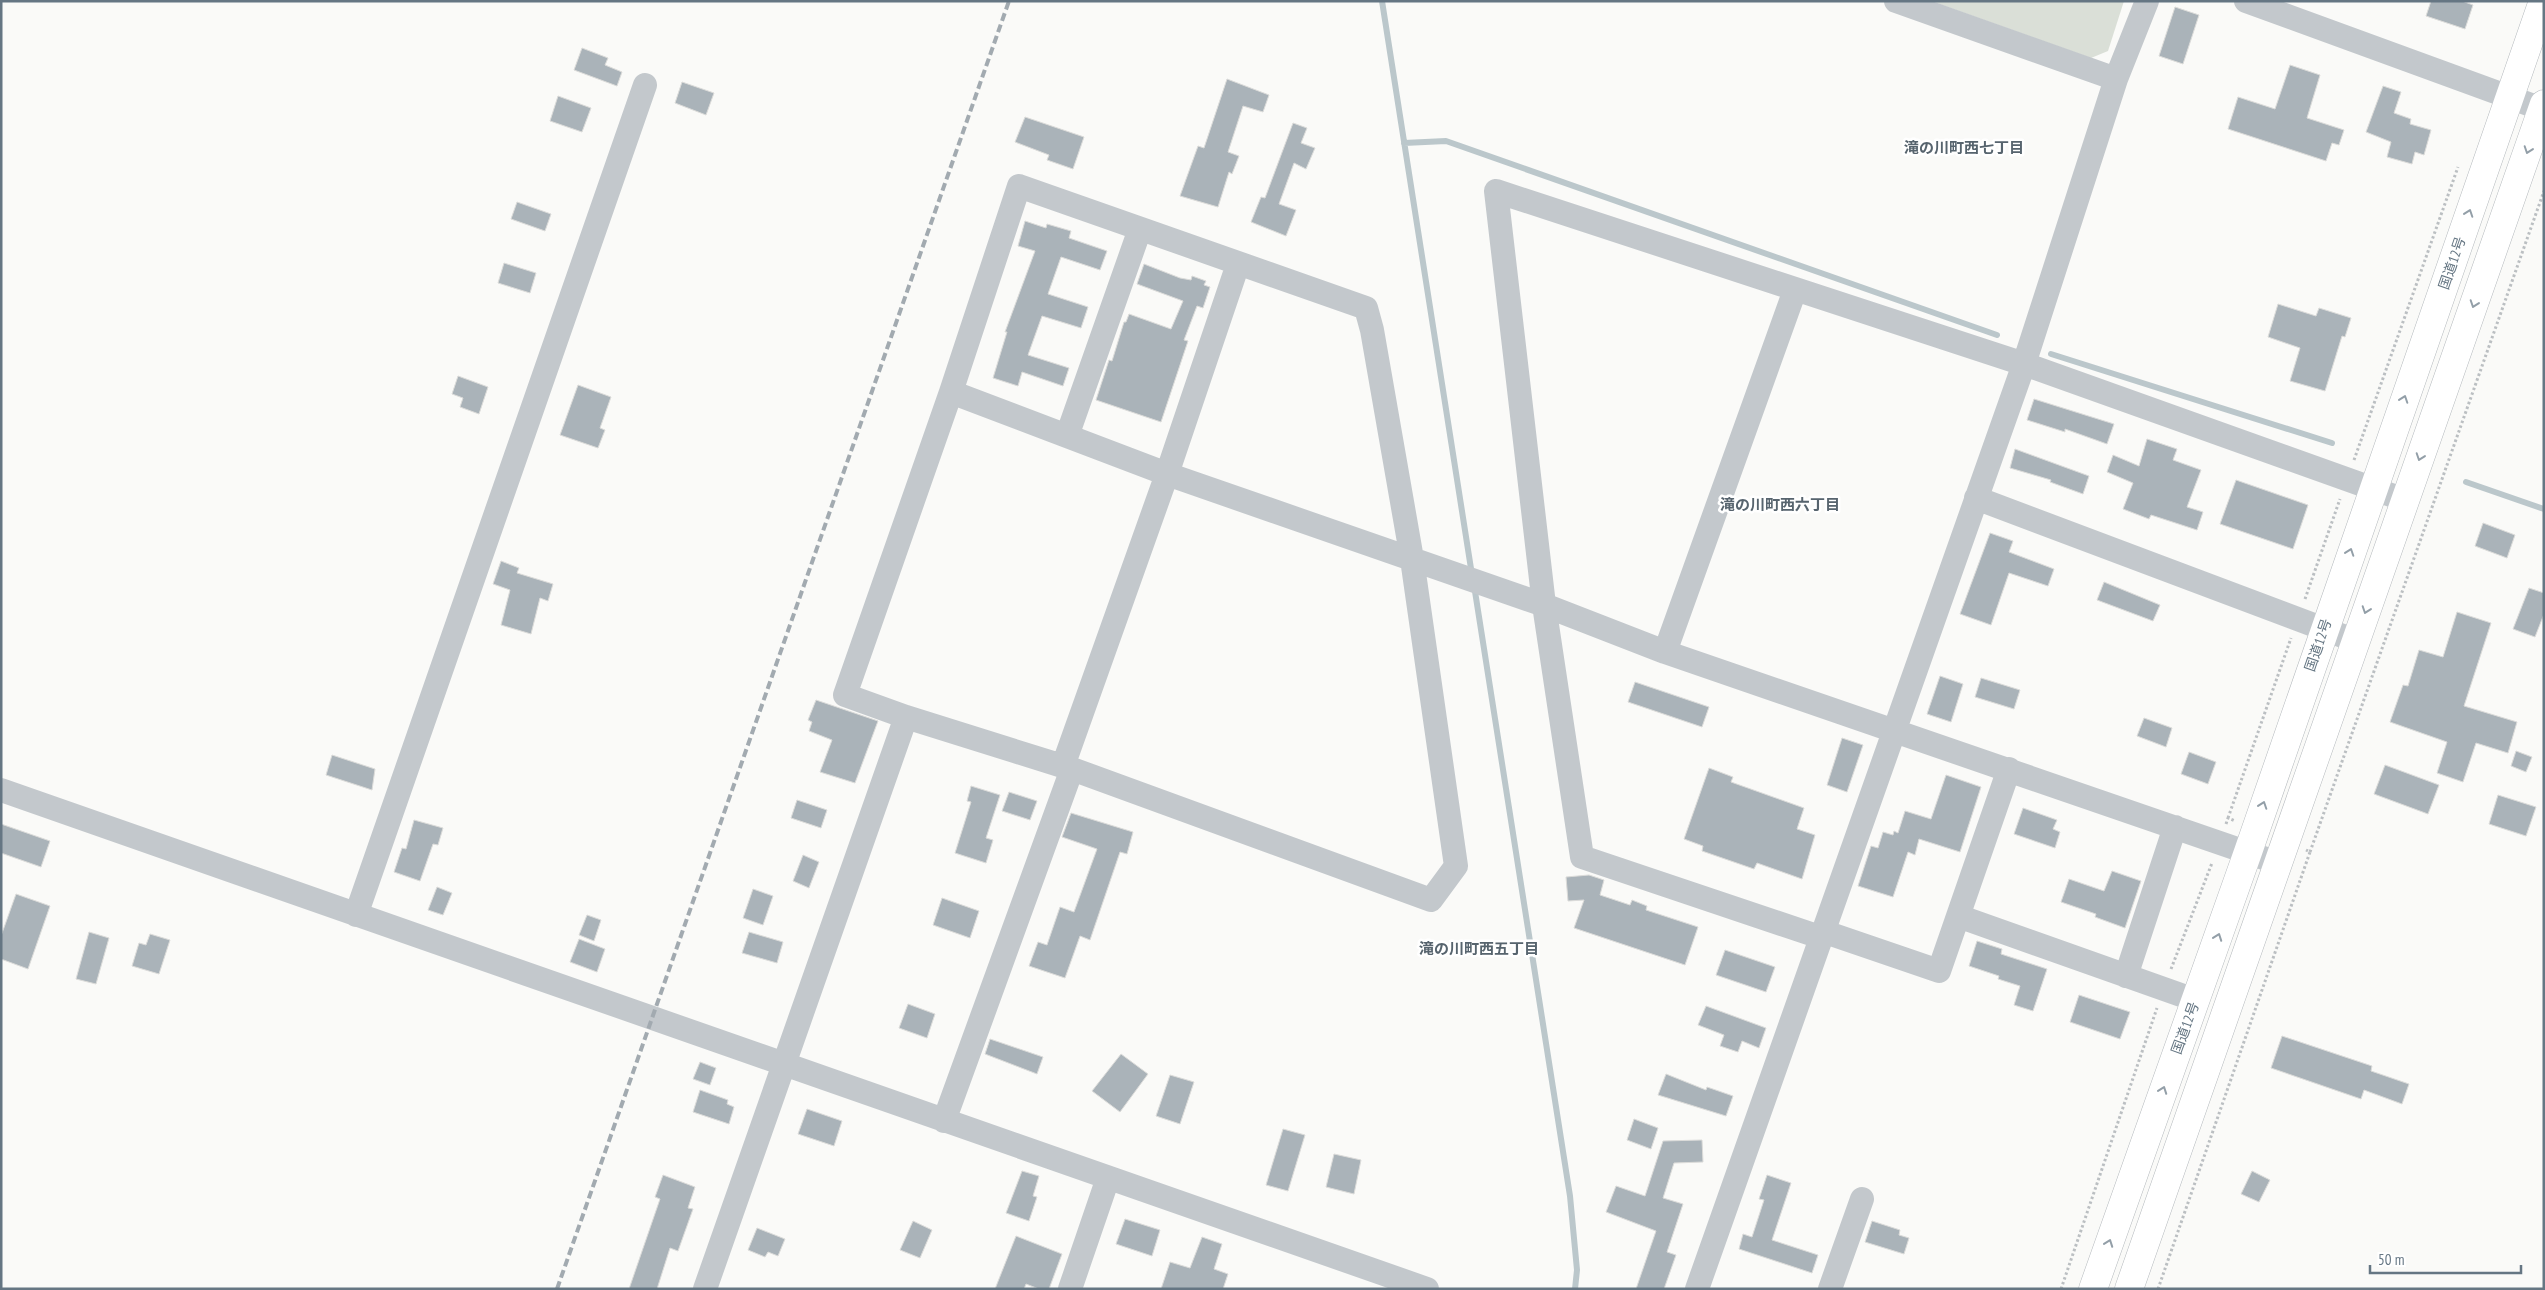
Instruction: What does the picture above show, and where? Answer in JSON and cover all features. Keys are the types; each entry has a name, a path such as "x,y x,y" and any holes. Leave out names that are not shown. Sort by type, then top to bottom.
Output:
{"highway":[{"name":"国道12号","path":"2093,1289 2248,852 2324,628 2544,1"},
{"path":"2129,1289 2543,106"}],"street":[{"path":"1896,1 2116,79"},
{"path":"1697,1289 1893,730 2024,364 2116,79 2148,1"},
{"path":"2246,1 2510,96 2543,106"},
{"path":"356,915 645,85"},
{"path":"1019,186 1140,229 1366,308 1372,330 1412,559 1456,866 1431,900 1068,768 906,717 845,695 951,392 1019,186"},
{"path":"2008,769 1939,971 1582,857 1544,605 1496,191 2024,364 2405,500"},
{"path":"1067,436 1140,229"},
{"path":"944,1121 1068,768 1238,264"},
{"path":"1666,652 1795,290"},
{"path":"951,392 1167,474 1544,605 1666,652 2278,863"},
{"path":"1976,498 2356,641"},
{"path":"705,1289 906,717"},
{"path":"1,790 783,1066 1427,1289"},
{"path":"2126,976 2175,828"},
{"path":"1958,916 2195,1000"},
{"path":"1070,1289 1108,1178"},
{"path":"1830,1289 1862,1199"}],"path":[{"path":"2228,818 2460,162"},
{"path":"2310,852 2544,191"}],"shaded area":[{"path":"1931,1 2124,1 2108,51 2091,58"}],"building":[{"path":"2431,1 2462,1 2473,5 2465,29 2426,16"},
{"path":"2175,7 2199,15 2183,64 2159,56"},
{"path":"582,48 608,58 605,65 622,72 617,86 574,70"},
{"path":"2290,65 2320,75 2307,118 2344,130 2339,145 2332,143 2326,161 2228,129 2238,97 2275,109"},
{"path":"1227,79 1269,95 1263,112 1243,106 1228,152 1239,156 1232,174 1229,172 1218,207 1180,196 1198,146 1204,148"},
{"path":"682,82 714,93 706,115 675,103"},
{"path":"2383,86 2401,92 2394,113 2411,119 2410,124 2431,130 2424,155 2415,152 2412,164 2387,157 2391,142 2366,132"},
{"path":"558,96 591,108 582,132 550,121"},
{"path":"1025,117 1084,137 1073,169 1047,160 1049,155 1015,142"},
{"path":"1293,123 1307,128 1301,143 1315,148 1306,169 1294,163 1279,204 1296,210 1286,236 1251,222 1261,197 1265,198"},
{"path":"517,202 551,214 545,231 511,219"},
{"path":"1025,221 1046,228 1047,224 1071,231 1069,238 1107,251 1100,270 1061,257 1048,294 1088,307 1081,328 1042,316 1028,355 1069,368 1063,386 1022,372 1018,386 993,378 1007,332 1005,332 1035,251 1018,246"},
{"path":"504,263 536,273 530,293 498,283"},
{"path":"1144,264 1180,278 1191,280 1192,276 1206,281 1204,285 1210,287 1203,308 1197,306 1184,340 1188,341 1161,422 1096,400 1109,360 1112,361 1124,322 1126,322 1129,314 1171,329 1183,301 1137,284"},
{"path":"2278,304 2316,316 2319,308 2351,318 2345,337 2342,336 2325,391 2290,381 2300,348 2268,337"},
{"path":"458,376 488,387 479,414 460,407 463,398 452,394"},
{"path":"578,385 611,397 600,428 605,430 598,448 560,435"},
{"path":"2034,399 2114,424 2107,444 2065,429 2065,432 2027,420"},
{"path":"2147,439 2177,449 2173,460 2201,470 2187,507 2203,512 2197,530 2151,515 2149,519 2123,509 2133,483 2107,472 2113,455 2139,466"},
{"path":"2015,449 2089,476 2083,494 2050,482 2051,480 2010,468"},
{"path":"2236,480 2308,505 2293,549 2220,524"},
{"path":"2483,523 2515,535 2507,558 2475,546"},
{"path":"1990,533 2013,541 2009,552 2054,569 2048,586 2009,573 1991,625 1960,614"},
{"path":"501,561 519,568 517,573 553,584 548,601 540,598 531,634 501,625 510,590 493,584"},
{"path":"2104,582 2160,605 2153,621 2097,600"},
{"path":"2529,588 2544,593 2544,614 2535,637 2513,629"},
{"path":"2457,612 2491,623 2464,706 2517,722 2508,753 2476,743 2463,782 2437,773 2447,742 2390,722 2403,685 2408,686 2419,650 2443,657"},
{"path":"1940,676 1963,684 1951,722 1927,714"},
{"path":"1981,678 2020,690 2014,709 1975,697"},
{"path":"1635,682 1709,707 1702,727 1628,702"},
{"path":"816,700 878,721 855,783 820,772 832,740 809,731 812,722 808,720"},
{"path":"2144,718 2172,728 2166,747 2137,736"},
{"path":"1842,738 1863,745 1847,792 1827,785"},
{"path":"2516,751 2532,757 2526,772 2511,766"},
{"path":"2189,752 2216,762 2208,784 2181,774"},
{"path":"332,755 375,769 372,790 326,775"},
{"path":"2385,765 2439,785 2428,814 2374,794"},
{"path":"1709,768 1733,777 1731,782 1804,808 1797,829 1815,835 1802,879 1757,863 1754,869 1702,851 1703,846 1684,839"},
{"path":"1946,775 1981,787 1960,852 1919,839 1915,855 1908,852 1893,897 1858,886 1871,846 1878,848 1883,832 1893,835 1894,831 1898,833 1905,811 1931,819"},
{"path":"971,786 1000,795 986,838 993,840 986,863 955,853 971,802 967,801"},
{"path":"1009,792 1037,801 1030,820 1002,811"},
{"path":"2498,795 2536,807 2526,836 2489,824"},
{"path":"797,800 827,810 821,828 791,818"},
{"path":"2023,808 2057,820 2053,829 2060,832 2055,848 2014,834"},
{"path":"1071,813 1133,832 1127,854 1120,852 1090,940 1080,936 1065,978 1029,966 1038,942 1047,945 1060,907 1074,912 1097,849 1062,837"},
{"path":"414,820 443,828 438,845 433,844 420,881 394,872 402,848 406,849"},
{"path":"1,824 50,841 41,867 1,853"},
{"path":"803,855 819,862 809,888 793,881"},
{"path":"2112,871 2141,881 2125,928 2095,917 2096,914 2061,902 2069,879 2104,891"},
{"path":"1589,875 1604,880 1600,895 1630,905 1632,900 1647,906 1646,910 1698,927 1685,965 1574,928 1584,900 1568,901 1566,877"},
{"path":"437,887 452,893 443,915 428,910"},
{"path":"753,889 773,896 763,925 743,918"},
{"path":"16,894 50,906 28,969 1,959 1,936"},
{"path":"942,898 979,911 970,938 933,925"},
{"path":"587,915 601,920 594,941 579,935"},
{"path":"89,932 109,938 96,984 76,979"},
{"path":"749,932 783,942 777,963 742,953"},
{"path":"150,934 170,940 159,974 132,966 139,943 146,945"},
{"path":"579,939 605,949 597,972 570,962"},
{"path":"1977,941 2002,949 2001,954 2047,969 2033,1011 2014,1005 2020,986 1998,979 1999,976 1969,966"},
{"path":"1725,950 1775,967 1766,992 1716,975"},
{"path":"2079,995 2130,1012 2120,1039 2070,1022"},
{"path":"908,1004 935,1014 927,1038 899,1028"},
{"path":"1706,1006 1766,1028 1759,1048 1742,1041 1738,1052 1720,1046 1724,1035 1698,1025"},
{"path":"2282,1036 2372,1066 2371,1071 2409,1084 2402,1104 2364,1090 2361,1099 2271,1068"},
{"path":"990,1039 1043,1057 1037,1074 985,1054"},
{"path":"1121,1054 1148,1074 1120,1112 1092,1091"},
{"path":"700,1062 716,1068 710,1085 693,1079"},
{"path":"1666,1074 1706,1090 1707,1087 1733,1096 1726,1116 1658,1095"},
{"path":"1170,1075 1194,1082 1180,1124 1156,1116"},
{"path":"700,1090 728,1100 727,1104 734,1107 729,1124 693,1112"},
{"path":"807,1109 842,1121 834,1146 798,1134"},
{"path":"1634,1119 1658,1128 1651,1149 1627,1140"},
{"path":"1283,1129 1305,1135 1288,1191 1266,1185"},
{"path":"1702,1140 1703,1162 1674,1163 1663,1198 1683,1204 1667,1252 1676,1255 1664,1289 1636,1289 1656,1231 1606,1212 1616,1186 1645,1196 1663,1141"},
{"path":"1334,1154 1361,1160 1354,1194 1326,1187"},
{"path":"1022,1171 1039,1176 1033,1196 1037,1197 1029,1221 1006,1213"},
{"path":"2252,1171 2270,1180 2259,1202 2241,1194"},
{"path":"663,1175 695,1187 688,1208 693,1209 678,1251 670,1248 657,1289 629,1289 660,1199 655,1197"},
{"path":"1767,1175 1791,1183 1772,1240 1818,1255 1812,1273 1739,1249 1743,1234 1752,1237 1764,1200 1759,1199"},
{"path":"1125,1219 1160,1230 1152,1256 1116,1244"},
{"path":"913,1221 932,1230 920,1258 900,1250"},
{"path":"1872,1221 1900,1230 1899,1235 1909,1238 1904,1254 1865,1242"},
{"path":"757,1228 785,1239 778,1256 768,1252 765,1257 748,1250"},
{"path":"1016,1236 1062,1254 1049,1289 1039,1289 1026,1284 1024,1289 995,1289"},
{"path":"1202,1237 1222,1244 1214,1269 1228,1274 1223,1289 1161,1289 1170,1262 1190,1268"}],"waterway":[{"path":"1382,1 1472,575"},
{"path":"1404,143 1446,141 1997,335"},
{"path":"2051,354 2332,443"},
{"path":"2466,482 2544,509"},
{"path":"1474,585 1570,1196 1577,1270 1575,1289"}],"railway":[{"path":"557,1289 1009,1"}],"district":[{"name":"滝の川町西七丁目","path":"1964,147"},
{"name":"滝の川町西六丁目","path":"1780,504"},
{"name":"滝の川町西五丁目","path":"1479,948"}]}
